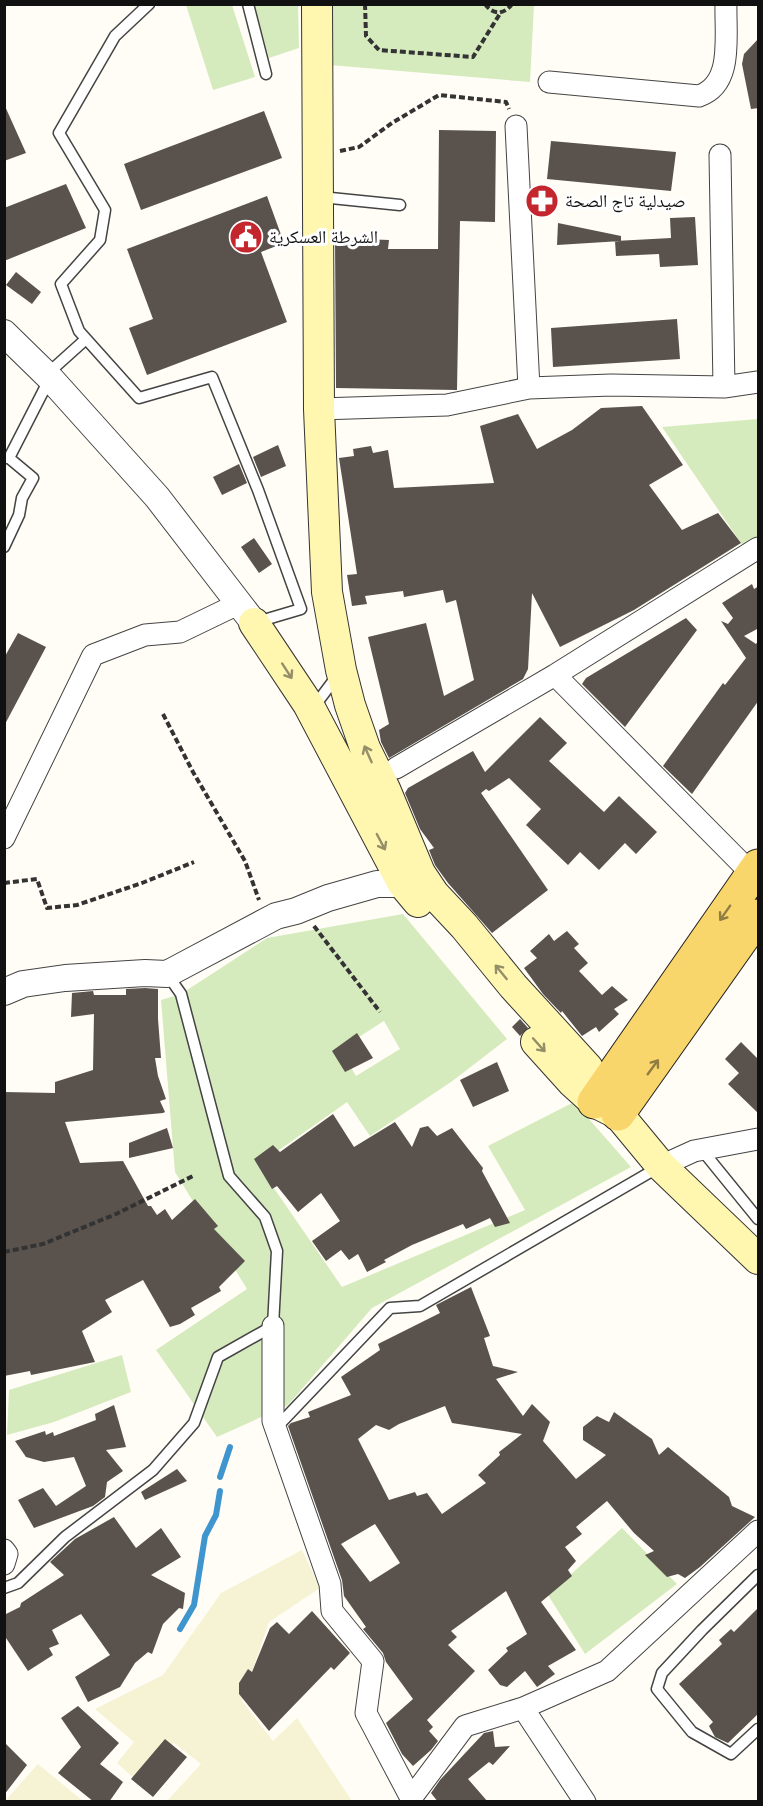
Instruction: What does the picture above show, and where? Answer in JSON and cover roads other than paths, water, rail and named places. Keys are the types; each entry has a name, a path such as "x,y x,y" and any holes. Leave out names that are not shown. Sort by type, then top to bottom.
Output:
{"main road":[{"path":"317,4 319,409 327,592 340,670 350,705 414,882"},
{"path":"246,613 308,704 414,882 434,894 464,926 513,987 588,1068 606,1108 661,1166 759,1259"},
{"path":"606,1108 755,870"},
{"path":"606,1108 759,916"}],"street":[{"path":"549,82 699,96 705,94 716,86 724,69 726,4"},
{"path":"516,126 529,388"},
{"path":"720,155 724,387"},
{"path":"4,333 48,377 157,497 246,613 180,632 145,635 93,655 4,838"},
{"path":"319,409 447,405 529,388 611,385 724,387 759,382"},
{"path":"396,768 555,675 759,548"},
{"path":"555,675 755,870"},
{"path":"4,992 23,984 65,978 145,973 167,974 267,921 328,898 377,884 414,882"},
{"path":"661,1166 694,1151 759,1138"},
{"path":"273,1326 273,1421 275,1429 330,1584 332,1611 373,1661 366,1713 410,1800 465,1726 523,1708 607,1671 759,1531"},
{"path":"4,1550 7,1554 4,1564"},
{"path":"523,1708 585,1802"}],"lane":[{"path":"149,4 115,36 59,133 105,210 100,240 61,284 78,331 139,398 212,377 258,490 301,609 246,613"},
{"path":"248,4 266,74"},
{"path":"318,196 400,205"},
{"path":"4,547 20,515 22,498 33,478 7,458 48,377 86,339"},
{"path":"308,704 319,700 340,670"},
{"path":"4,1588 18,1583 65,1537 153,1470 194,1424 218,1357 273,1326 277,1251 265,1217 229,1176 181,994 167,974"},
{"path":"702,1150 759,1219"},
{"path":"275,1429 390,1308 420,1306 661,1166"},
{"path":"759,1575 662,1673 657,1689 692,1732 731,1754 759,1729"}],"waterway":[{"path":"220,1477 230,1447"},
{"path":"180,1629 194,1605 205,1536 216,1515 220,1491"}],"place":[{"name":"صيدلية تاج الصحة","path":"542,201"},
{"name":"الشرطة العسكرية","path":"246,237"}]}
